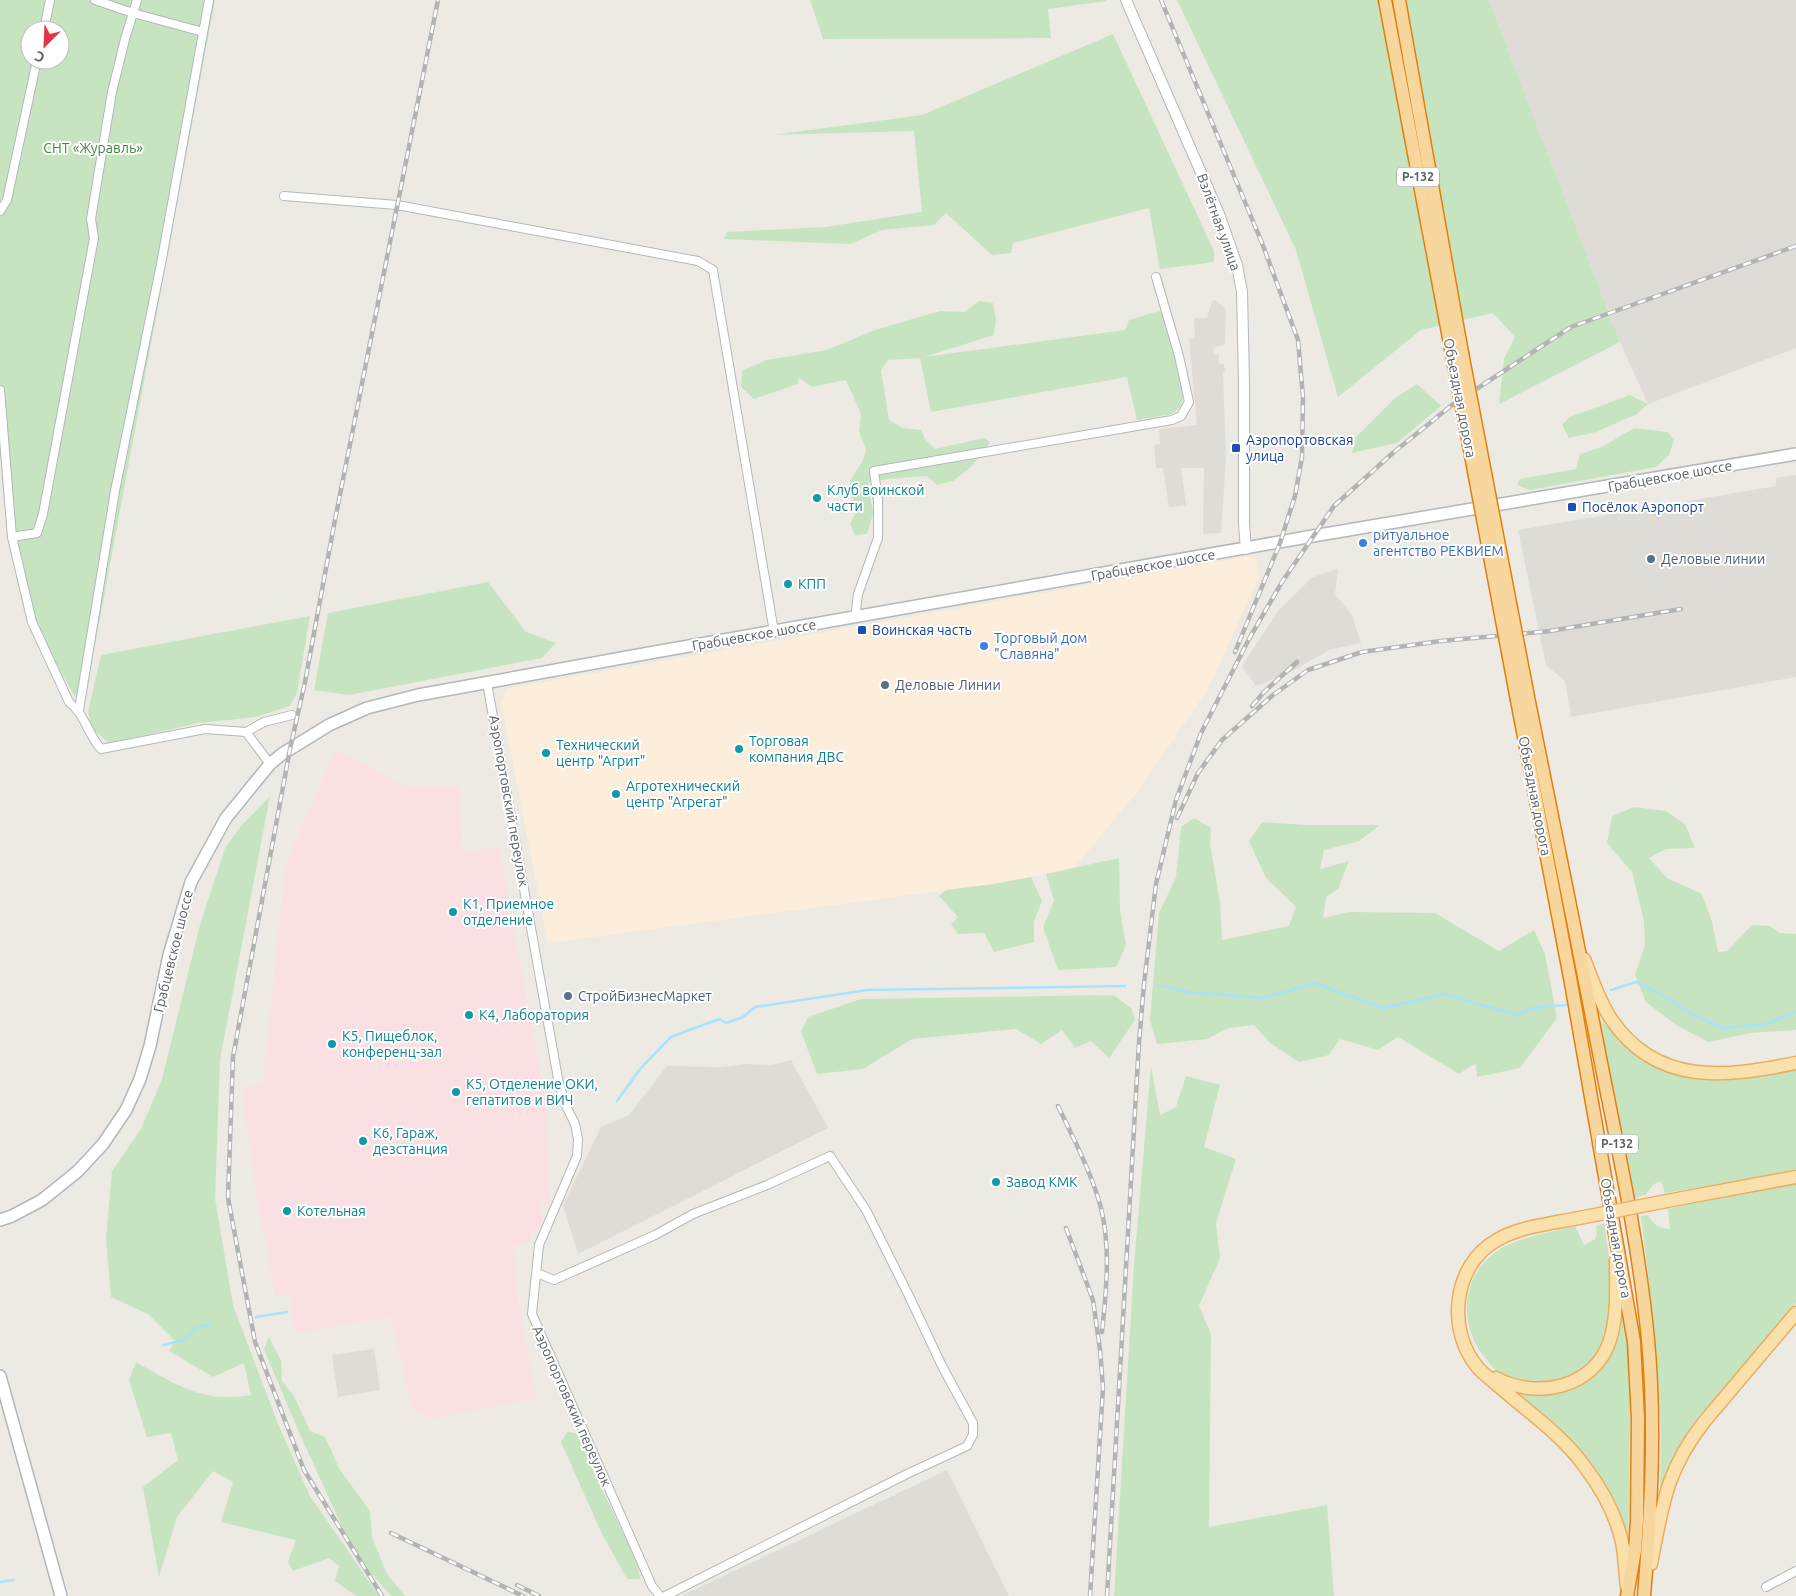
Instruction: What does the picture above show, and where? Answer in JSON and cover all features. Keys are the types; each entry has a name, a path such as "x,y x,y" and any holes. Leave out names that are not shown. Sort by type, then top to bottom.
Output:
{"highway":[{"name":"Объездная дорога","path":"1385,0 1457,354 1522,699 1634,1342 1638,1420 1637,1520 1635,1550 1628,1595"},
{"name":"Объездная дорога","path":"1399,0 1457,354"},
{"name":"Объездная дорога","path":"1522,699 1579,946 1626,1193 1648,1340 1652,1421 1650,1526 1644,1596"}],"main road":[{"name":"Грабцевское шоссе","path":"0,1220 12,1216 42,1200 78,1171 103,1144 126,1110 140,1079 150,1046 169,955 191,882 226,818 270,764 282,754 329,725 367,708 418,695 1796,454"},
{"path":"1579,946 1601,1001 1610,1018 1635,1046 1654,1059 1685,1070 1709,1074 1757,1070 1796,1063"},
{"path":"1628,1595 1620,1534 1595,1481 1577,1456 1553,1430 1479,1369 1466,1348 1458,1319 1460,1289 1464,1278 1475,1260 1489,1245 1511,1233 1574,1219 1796,1177"},
{"path":"1479,1369 1513,1386 1538,1390 1562,1386 1584,1375 1594,1366 1607,1349 1614,1323 1616,1233"},
{"path":"1644,1596 1664,1499 1678,1459 1698,1429 1796,1313"},
{"path":"0,1376 61,1596"}],"street":[{"path":"46,20 50,0"},
{"path":"95,0 133,13 203,32"},
{"path":"12,537 37,533 43,514 94,238 91,219 112,92 137,0"},
{"path":"79,710 115,491 161,264 210,0"},
{"name":"Взлётная улица","path":"1126,0 1219,214 1237,265 1242,292 1244,524 1246,549"},
{"path":"0,211 7,200 35,70"},
{"path":"284,196 397,204 698,260 713,270 774,632"},
{"path":"855,618 858,594 878,538 878,500 874,471 1172,420 1181,416 1189,402 1179,356 1156,277"},
{"path":"0,390 12,537 32,622 69,702 79,710 95,742 101,749 205,729 246,732 264,722 292,715"},
{"name":"Аэропортовский переулок","path":"488,683 560,1084 566,1106 575,1124 578,1139 577,1156 539,1245 532,1314 652,1586 660,1596"},
{"path":"246,732 270,764"},
{"path":"537,1273 554,1280 647,1239 693,1214 767,1185 830,1156 866,1210 942,1366 973,1423 973,1435 967,1446 907,1474 665,1596"},
{"path":"1766,1587 1796,1571"}],"shaded area":[{"path":"1489,0 1796,0 1796,348 1648,404 1620,342"},
{"path":"1216,300 1226,309 1225,345 1214,348 1213,355 1219,355 1219,364 1224,364 1226,458 1221,533 1203,534 1204,468 1181,468 1186,505 1169,507 1163,468 1156,468 1154,445 1160,444 1159,429 1197,425 1189,339 1195,339 1194,318 1207,318 1212,301"},
{"path":"1796,475 1796,677 1571,717 1565,681 1546,665 1518,530 1776,486 1776,478"},
{"path":"1255,555 1259,577 1208,689 1138,791 1074,868 993,884 548,943 501,702 507,689"},
{"path":"1338,569 1335,594 1352,615 1361,643 1329,650 1291,672 1256,686 1242,666 1279,610 1313,577"},
{"path":"335,751 371,766 371,769 406,786 459,786 463,852 499,847 547,1110 550,1202 541,1204 543,1228 531,1232 530,1243 514,1245 519,1309 537,1398 430,1419 411,1407 391,1317 296,1333 288,1294 275,1296 256,1191 242,1096 247,1086 262,1085 286,863"},
{"path":"791,1060 828,1128 578,1254 563,1205 601,1127 629,1115 667,1066 721,1067 746,1064 772,1065"},
{"path":"374,1349 380,1390 338,1397 332,1355"},
{"path":"947,1470 1009,1596 681,1596"}],"green space":[{"name":"СНТ «Журавль»","path":"0,0 215,0 83,710 56,664 17,580 2,482 0,416"},
{"path":"810,0 1106,1 1048,9 1051,38 823,39"},
{"path":"1177,0 1489,0 1620,342 1499,404 1504,359 1515,337 1493,313 1421,330 1338,397 1296,250"},
{"path":"1113,34 1214,251 1214,262 1160,269 1149,208 1013,243 1011,253 992,255 946,213 934,225 882,230 850,244 724,239 727,232 825,227 922,212 914,131 773,135 922,115"},
{"path":"979,301 993,303 996,320 994,335 924,357 1125,330 1129,320 1159,311 1164,315 1175,355 1183,400 1180,407 1172,414 1137,420 1127,377 931,412 920,358 888,360 881,370 889,420 903,428 921,430 925,439 935,449 984,438 990,442 972,466 953,481 937,485 927,476 868,482 873,514 867,534 855,535 850,524 855,514 850,481 863,460 866,450 859,431 861,414 846,380 812,387 799,378 798,384 754,399 741,387 742,371 766,360 827,350 875,330 940,311 964,312"},
{"path":"1417,384 1441,406 1397,443 1352,453 1355,438 1395,398"},
{"path":"1630,395 1648,404 1637,414 1596,432 1569,438 1562,425 1570,417"},
{"path":"1634,428 1668,432 1674,440 1669,455 1656,467 1530,490 1517,485 1520,479 1576,469 1580,454 1602,447"},
{"path":"488,582 526,632 556,643 542,658 349,695 314,690 328,613"},
{"path":"310,616 297,693 290,706 256,717 199,723 109,743 92,729 88,712 101,655"},
{"path":"270,796 220,1060 215,1198 233,1305 278,1424 310,1496 379,1596 356,1596 335,1581 339,1566 329,1558 293,1571 288,1562 296,1540 221,1522 233,1482 213,1471 177,1517 159,1577 143,1487 178,1460 171,1433 147,1437 129,1380 136,1362 190,1390 219,1397 251,1395 244,1363 213,1377 169,1351 175,1341 148,1314 111,1297 106,1239 112,1171 141,1129 162,1079 200,925 225,848 241,826"},
{"path":"1634,807 1666,811 1685,824 1695,848 1666,849 1649,858 1667,878 1702,894 1712,922 1718,952 1727,951 1752,925 1770,926 1779,933 1796,934 1796,1030 1751,1033 1708,1042 1676,1025 1646,1002 1635,975 1645,945 1644,921 1632,872 1607,843 1612,816"},
{"path":"1194,818 1211,828 1210,844 1220,902 1222,940 1289,926 1296,907 1266,878 1249,841 1262,822 1304,825 1380,825 1359,841 1324,850 1320,869 1349,861 1338,889 1326,897 1323,918 1350,912 1435,913 1499,951 1534,930 1545,954 1557,1018 1520,1068 1477,1077 1476,1063 1459,1074 1398,1037 1378,1050 1340,1039 1329,1055 1299,1062 1270,1043 1254,1025 1229,1028 1207,1039 1157,1044 1150,1020 1159,913 1176,877 1181,827"},
{"path":"1119,858 1120,910 1126,945 1116,967 1058,970 1043,927 1054,901 1046,874"},
{"path":"1031,877 1042,901 1034,921 1034,942 994,952 984,933 958,934 951,924 958,917 939,896 946,890"},
{"path":"1114,995 1132,1009 1135,1020 1109,1058 1091,1041 1075,1048 1062,1030 1041,1044 1016,1029 912,1039 863,1069 817,1074 801,1032 808,1017 861,999"},
{"path":"1597,1018 1618,1035 1691,1077 1728,1079 1796,1068 1796,1171 1665,1193 1661,1181 1652,1186 1646,1195 1634,1198"},
{"path":"1151,1066 1160,1115 1176,1107 1186,1076 1220,1085 1204,1147 1236,1159 1216,1223 1220,1258 1199,1306 1211,1334 1209,1527 1327,1505 1334,1596 1114,1596 1134,1265"},
{"path":"1796,1183 1796,1303 1696,1420 1676,1454 1660,1491 1661,1429 1655,1333 1641,1216 1648,1215 1657,1225 1670,1229 1668,1209"},
{"path":"1604,1223 1611,1284 1611,1306 1608,1326 1602,1345 1591,1362 1575,1374 1554,1382 1520,1381 1497,1371 1476,1345 1467,1315 1467,1299 1471,1284 1478,1271 1488,1258 1509,1244 1575,1226 1584,1245 1595,1239 1597,1234 1596,1226"},
{"path":"1621,1291 1629,1360 1630,1455 1628,1544 1611,1496 1593,1466 1558,1428 1518,1394 1533,1395 1563,1392 1589,1380 1600,1371 1609,1359 1618,1339 1621,1318"},
{"path":"269,1337 281,1361 282,1381 294,1396 310,1431 325,1437 340,1470 370,1511 372,1537 387,1574 405,1596 391,1596 354,1553 298,1430 264,1349"},
{"path":"567,1432 576,1433 637,1563 640,1579 627,1579 601,1532 561,1442"}],"waterway":[{"path":"1611,990 1636,982 1659,993 1690,1013 1723,1028 1766,1024 1796,1012"},
{"path":"1163,986 1187,992 1264,998 1315,983 1383,1008 1445,994 1516,1015 1532,1008 1566,1005"},
{"path":"617,1101 641,1068 671,1037 719,1019 726,1023 743,1017 755,1007 867,990 1125,986"},
{"path":"256,1317 287,1312"},
{"path":"163,1345 184,1340 195,1328 210,1324"},
{"path":"0,1582 14,1580"}],"railway":[{"path":"382,1596 304,1470 255,1342 228,1198 233,1057 290,749 305,682 334,525 438,0"},
{"path":"1161,0 1262,243 1298,340 1303,397 1302,457 1295,496 1280,543 1235,652"},
{"path":"1107,1596 1144,984 1156,884 1176,800 1201,733 1249,639 1282,582 1334,506 1394,452 1452,405 1571,327 1796,246"},
{"path":"1177,818 1198,773 1222,740 1273,695 1308,670 1362,652 1441,641 1550,631 1681,609"},
{"path":"1252,706 1264,692 1297,662"},
{"path":"1058,1106 1090,1175 1103,1217 1107,1260 1102,1332"},
{"path":"1066,1228 1093,1300 1103,1388 1090,1596"},
{"path":"391,1533 523,1596"},
{"path":"517,1585 539,1596"}],"place":[{"name":"Аэропортовская улица","path":"1236,448"},
{"name":"Клуб воинской части","path":"817,498"},
{"name":"Посёлок Аэропорт","path":"1572,507"},
{"name":"ритуальное агентство РЕКВИЕМ","path":"1363,543"},
{"name":"Деловые линии","path":"1651,559"},
{"name":"КПП","path":"788,584"},
{"name":"Воинская часть","path":"862,630"},
{"name":"Торговый дом \"Славяна\"","path":"984,646"},
{"name":"Деловые Линии","path":"885,685"},
{"name":"Торговая компания ДВС","path":"739,749"},
{"name":"Технический центр \"Агрит\"","path":"546,753"},
{"name":"Агротехнический центр \"Агрегат\"","path":"616,794"},
{"name":"К1, Приемное отделение","path":"453,912"},
{"name":"СтройБизнесМаркет","path":"568,996"},
{"name":"К4, Лаборатория","path":"469,1015"},
{"name":"К5, Пищеблок, конференц-зал","path":"332,1044"},
{"name":"К5, Отделение ОКИ, гепатитов и ВИЧ","path":"456,1092"},
{"name":"К6, Гараж, дезстанция","path":"363,1141"},
{"name":"Завод КМК","path":"996,1182"},
{"name":"Котельная","path":"287,1211"}]}
